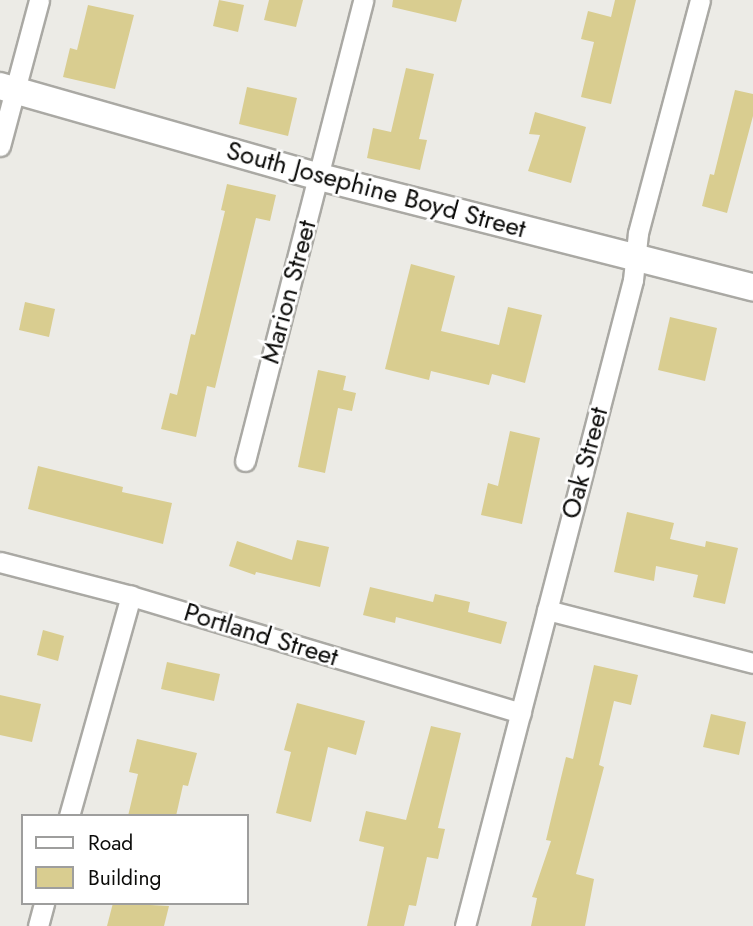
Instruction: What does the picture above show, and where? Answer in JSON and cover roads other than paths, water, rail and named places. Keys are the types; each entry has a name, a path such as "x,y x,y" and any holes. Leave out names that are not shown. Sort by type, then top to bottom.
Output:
{"main road":[{"name":"South Josephine Boyd Street","path":"8,88 320,177 753,287"}],"street":[{"path":"0,146 8,88 39,0"},
{"name":"Marion Street","path":"245,461 320,177 363,0"},
{"name":"Oak Street","path":"465,926 633,280 638,233 701,0"},
{"name":"Portland Street","path":"0,562 131,596 521,713"},
{"path":"70,814 131,596"},
{"path":"547,610 753,663"},
{"path":"38,926 43,905"}]}
